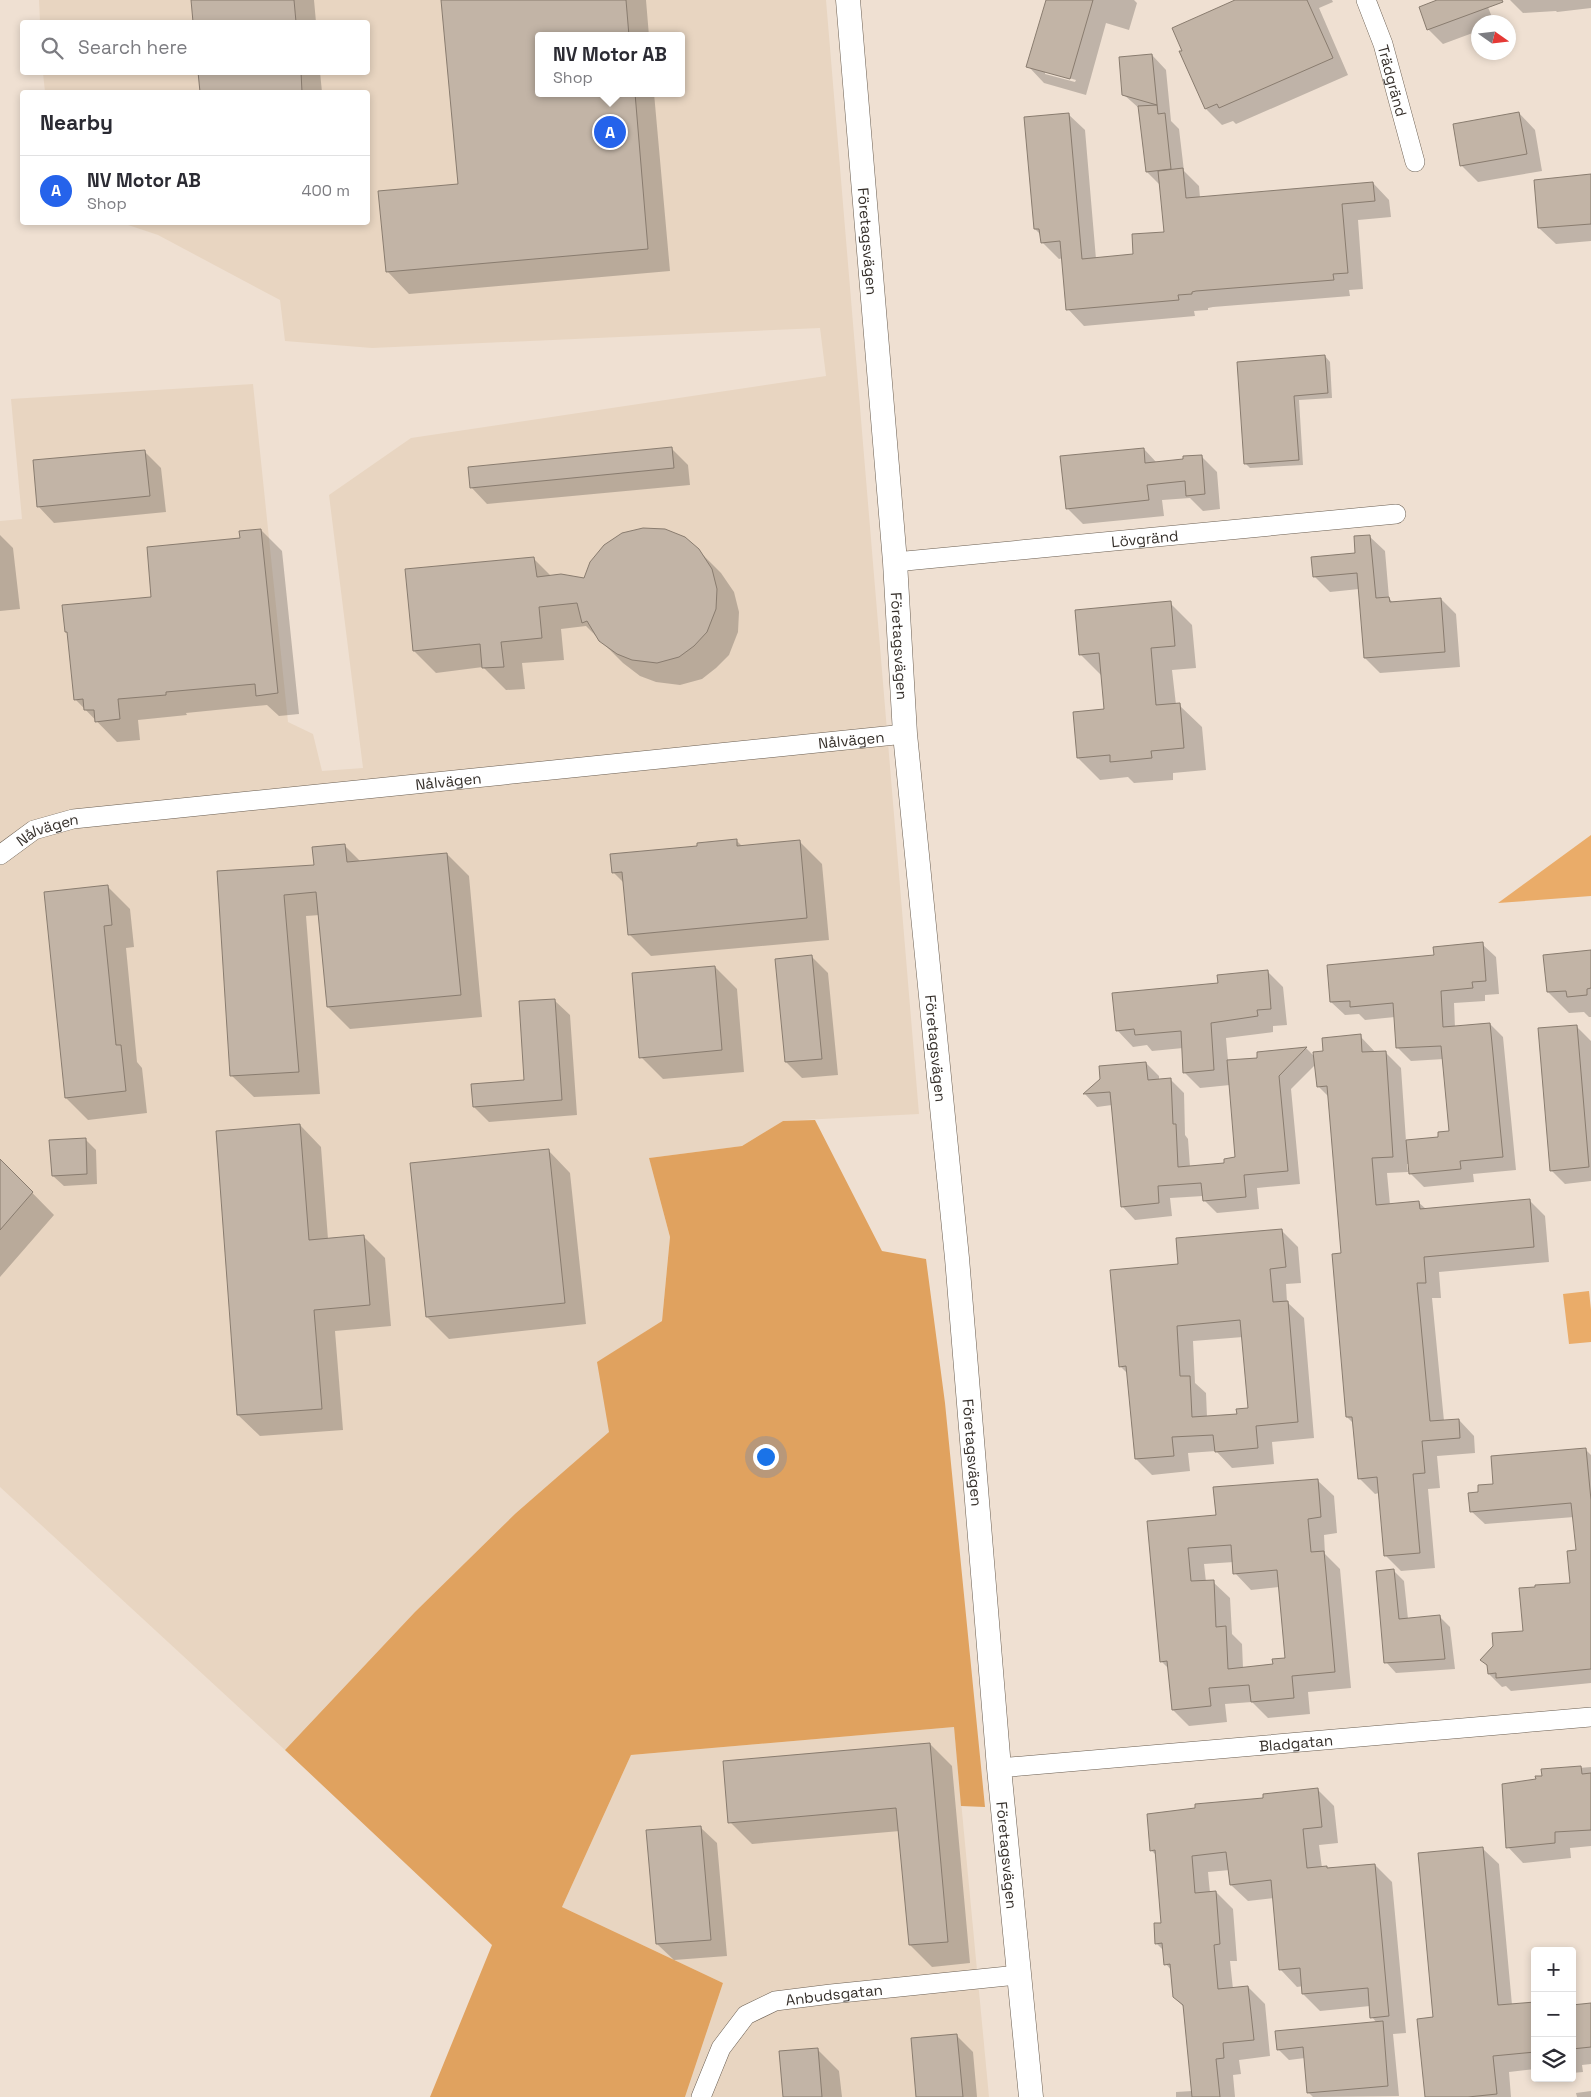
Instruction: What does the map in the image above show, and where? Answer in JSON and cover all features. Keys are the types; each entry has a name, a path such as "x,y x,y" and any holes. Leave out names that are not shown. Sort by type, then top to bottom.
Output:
{"street":[{"name":"Företagsvägen","path":"848,0 895,562 905,734 956,1248 999,1768 1031,2097"},
{"name":"Trädgränd","path":"1366,0 1383,44 1415,162"},
{"name":"Lövgränd","path":"895,562 1396,514"},
{"name":"Nålvägen","path":"0,854 34,830 73,819 905,734"},
{"name":"Bladgatan","path":"999,1768 1591,1717"},
{"name":"Anbudsgatan","path":"701,2097 721,2048 746,2015 775,2001 1018,1975"}],"shaded area":[{"path":"39,0 826,0 919,1114 783,1121 742,1146 649,1158 670,1237 662,1321 598,1362 610,1432 516,1513 285,1750 0,1487 0,521 22,519 11,399 253,384 288,722 313,734 322,771 363,768 329,495 411,438 826,376 820,328 372,348 285,341 280,300 158,235 128,225 370,225 370,90 45,90 43,75 370,75 370,20 40,20"},
{"path":"1591,835 1591,896 1498,903"},
{"path":"815,1120 882,1251 926,1259 945,1403 985,1807 961,1806 954,1727 631,1755 562,1907 723,1983 685,2097 430,2097 492,1945 285,1750 415,1612 516,1513 609,1432 597,1362 662,1321 670,1237 649,1158 742,1146 783,1121"},
{"path":"1589,1291 1591,1342 1569,1344 1563,1294"},
{"path":"954,1727 989,2097 685,2097 723,1983 562,1907 631,1755"}],"building":[{"path":"191,0 294,0 296,20 193,20"},
{"path":"441,0 626,0 629,32 535,32 535,97 635,97 648,249 386,272 378,191 458,184"},
{"path":"1046,0 1093,0 1070,79 1026,67"},
{"path":"1235,0 1307,0 1333,58 1219,108 1217,104 1205,109 1179,51 1182,51 1172,28"},
{"path":"1437,0 1502,0 1503,2 1427,30 1419,7"},
{"path":"1152,54 1158,114 1165,113 1171,169 1146,172 1138,106 1157,105 1122,95 1119,57"},
{"path":"198,75 301,75 302,90 200,90"},
{"path":"1519,112 1527,154 1460,166 1453,124"},
{"path":"1069,113 1082,259 1133,254 1132,234 1164,232 1158,171 1183,168 1186,198 1373,182 1375,201 1342,204 1348,273 1333,274 1334,280 1196,291 1192,292 1192,294 1178,295 1179,300 1066,310 1060,241 1041,243 1039,229 1034,229 1024,117"},
{"path":"1591,174 1591,224 1538,228 1534,180"},
{"path":"1325,355 1328,393 1294,396 1299,460 1244,464 1237,362"},
{"path":"672,447 674,468 470,488 468,467"},
{"path":"1144,448 1145,463 1183,459 1183,456 1202,455 1205,494 1186,496 1185,481 1147,485 1149,500 1066,509 1060,456"},
{"path":"145,450 150,496 37,507 33,460"},
{"path":"643,528 665,529 685,537 699,549 712,569 717,589 716,609 707,632 694,646 679,657 657,663 632,660 617,654 599,641 587,621 582,623 577,603 539,607 542,638 501,642 504,667 482,668 480,644 413,651 405,569 534,557 537,577 561,574 584,578 590,562 604,545 622,533"},
{"path":"261,529 278,693 256,696 255,684 166,692 166,695 118,699 120,719 95,722 94,710 84,710 83,699 74,700 67,632 65,632 62,605 151,597 147,547 240,538 239,531"},
{"path":"1370,535 1376,598 1389,597 1390,602 1441,598 1445,652 1364,658 1357,573 1313,577 1311,557 1355,553 1354,536"},
{"path":"1171,601 1175,646 1151,648 1156,705 1180,703 1184,748 1151,751 1152,758 1110,762 1110,755 1077,758 1073,712 1104,709 1099,653 1079,655 1075,610"},
{"path":"737,839 737,846 800,840 807,918 628,935 622,872 612,873 610,854 697,846 697,843"},
{"path":"345,844 347,862 447,853 461,995 327,1007 316,892 284,895 299,1072 230,1076 217,871 314,865 312,847"},
{"path":"108,885 112,925 104,926 116,1045 121,1045 126,1091 65,1098 44,892"},
{"path":"1483,942 1486,981 1472,982 1473,988 1441,991 1443,1027 1490,1023 1503,1157 1460,1161 1461,1169 1409,1174 1406,1140 1438,1137 1438,1132 1449,1131 1441,1046 1396,1048 1393,1003 1350,1007 1350,1001 1330,1002 1327,965 1434,955 1433,947"},
{"path":"1591,950 1591,988 1587,989 1587,995 1567,997 1566,991 1547,992 1543,955"},
{"path":"812,955 822,1059 785,1062 775,959"},
{"path":"715,966 722,1050 639,1058 632,973"},
{"path":"1268,970 1271,1009 1257,1010 1258,1016 1211,1023 1214,1070 1183,1073 1181,1031 1135,1035 1134,1029 1116,1031 1112,993 1218,983 1217,975"},
{"path":"555,999 562,1100 473,1107 471,1084 524,1080 519,1001"},
{"path":"1577,1025 1589,1167 1550,1171 1538,1028"},
{"path":"1361,1034 1362,1052 1386,1051 1393,1157 1372,1158 1376,1205 1419,1201 1420,1209 1530,1199 1534,1247 1424,1257 1426,1283 1417,1283 1430,1421 1459,1419 1460,1438 1422,1441 1425,1473 1413,1474 1420,1553 1384,1556 1377,1477 1358,1479 1352,1417 1346,1417 1332,1254 1341,1253 1327,1086 1317,1087 1313,1052 1323,1051 1322,1038"},
{"path":"1307,1047 1279,1076 1288,1171 1244,1175 1246,1197 1203,1201 1201,1183 1158,1186 1159,1203 1121,1207 1110,1092 1083,1094 1100,1079 1099,1066 1146,1062 1148,1080 1171,1078 1173,1124 1176,1124 1178,1167 1224,1163 1224,1159 1235,1157 1227,1060 1257,1058 1257,1052"},
{"path":"300,1124 309,1240 364,1235 370,1305 314,1310 322,1409 237,1415 216,1131"},
{"path":"86,1138 87,1174 52,1176 49,1140"},
{"path":"549,1149 565,1303 426,1317 410,1163"},
{"path":"0,1159 33,1192 0,1230"},
{"path":"1282,1229 1286,1267 1270,1269 1273,1302 1288,1301 1298,1422 1256,1426 1258,1448 1215,1452 1213,1435 1172,1437 1174,1456 1135,1459 1126,1366 1119,1367 1110,1270 1178,1264 1176,1238","holes":["1240,1320 1248,1408 1236,1409 1237,1414 1192,1417 1190,1376 1180,1376 1177,1326"]},
{"path":"1586,1448 1591,1500 1591,1669 1496,1678 1496,1673 1488,1674 1487,1665 1480,1660 1493,1646 1492,1633 1523,1631 1519,1588 1570,1583 1567,1551 1576,1550 1571,1503 1470,1512 1468,1493 1478,1492 1478,1485 1493,1484 1491,1456"},
{"path":"1318,1479 1321,1517 1308,1519 1311,1552 1324,1551 1335,1672 1292,1676 1294,1698 1251,1702 1249,1685 1209,1688 1211,1706 1172,1710 1167,1661 1160,1662 1147,1521 1216,1515 1213,1487","holes":["1231,1545 1233,1574 1277,1570 1285,1658 1272,1659 1273,1664 1228,1669 1226,1626 1216,1627 1214,1580 1191,1581 1188,1548"]},
{"path":"1394,1569 1399,1619 1440,1615 1445,1659 1384,1663 1376,1571"},
{"path":"930,1743 948,1942 909,1945 896,1808 728,1823 723,1761"},
{"path":"1581,1766 1582,1774 1591,1773 1591,1830 1555,1832 1555,1843 1506,1848 1502,1784 1536,1779 1535,1776 1542,1776 1541,1769"},
{"path":"1318,1788 1322,1827 1303,1829 1307,1868 1375,1864 1389,2016 1370,2018 1368,1988 1302,1994 1300,1968 1279,1970 1271,1880 1230,1885 1226,1852 1192,1856 1195,1893 1216,1891 1220,1944 1214,1945 1218,1989 1248,1986 1254,2040 1223,2043 1224,2058 1216,2059 1220,2097 1192,2097 1183,2005 1173,1997 1170,1964 1164,1965 1162,1943 1155,1944 1154,1923 1161,1923 1155,1850 1150,1851 1147,1814 1195,1808 1195,1804 1263,1798 1263,1794"},
{"path":"701,1826 711,1940 656,1944 646,1830"},
{"path":"1483,1847 1498,2005 1531,2002 1531,2052 1493,2056 1497,2094 1468,2097 1425,2097 1417,2019 1433,2017 1418,1853"},
{"path":"1591,2003 1591,2047 1576,2049 1576,2005"},
{"path":"1383,2021 1388,2086 1307,2093 1303,2047 1277,2050 1275,2031"},
{"path":"957,2034 963,2097 916,2097 911,2038"},
{"path":"818,2048 822,2097 783,2097 779,2051"}],"place":[{"name":"NV Motor AB","path":"610,132"}]}
